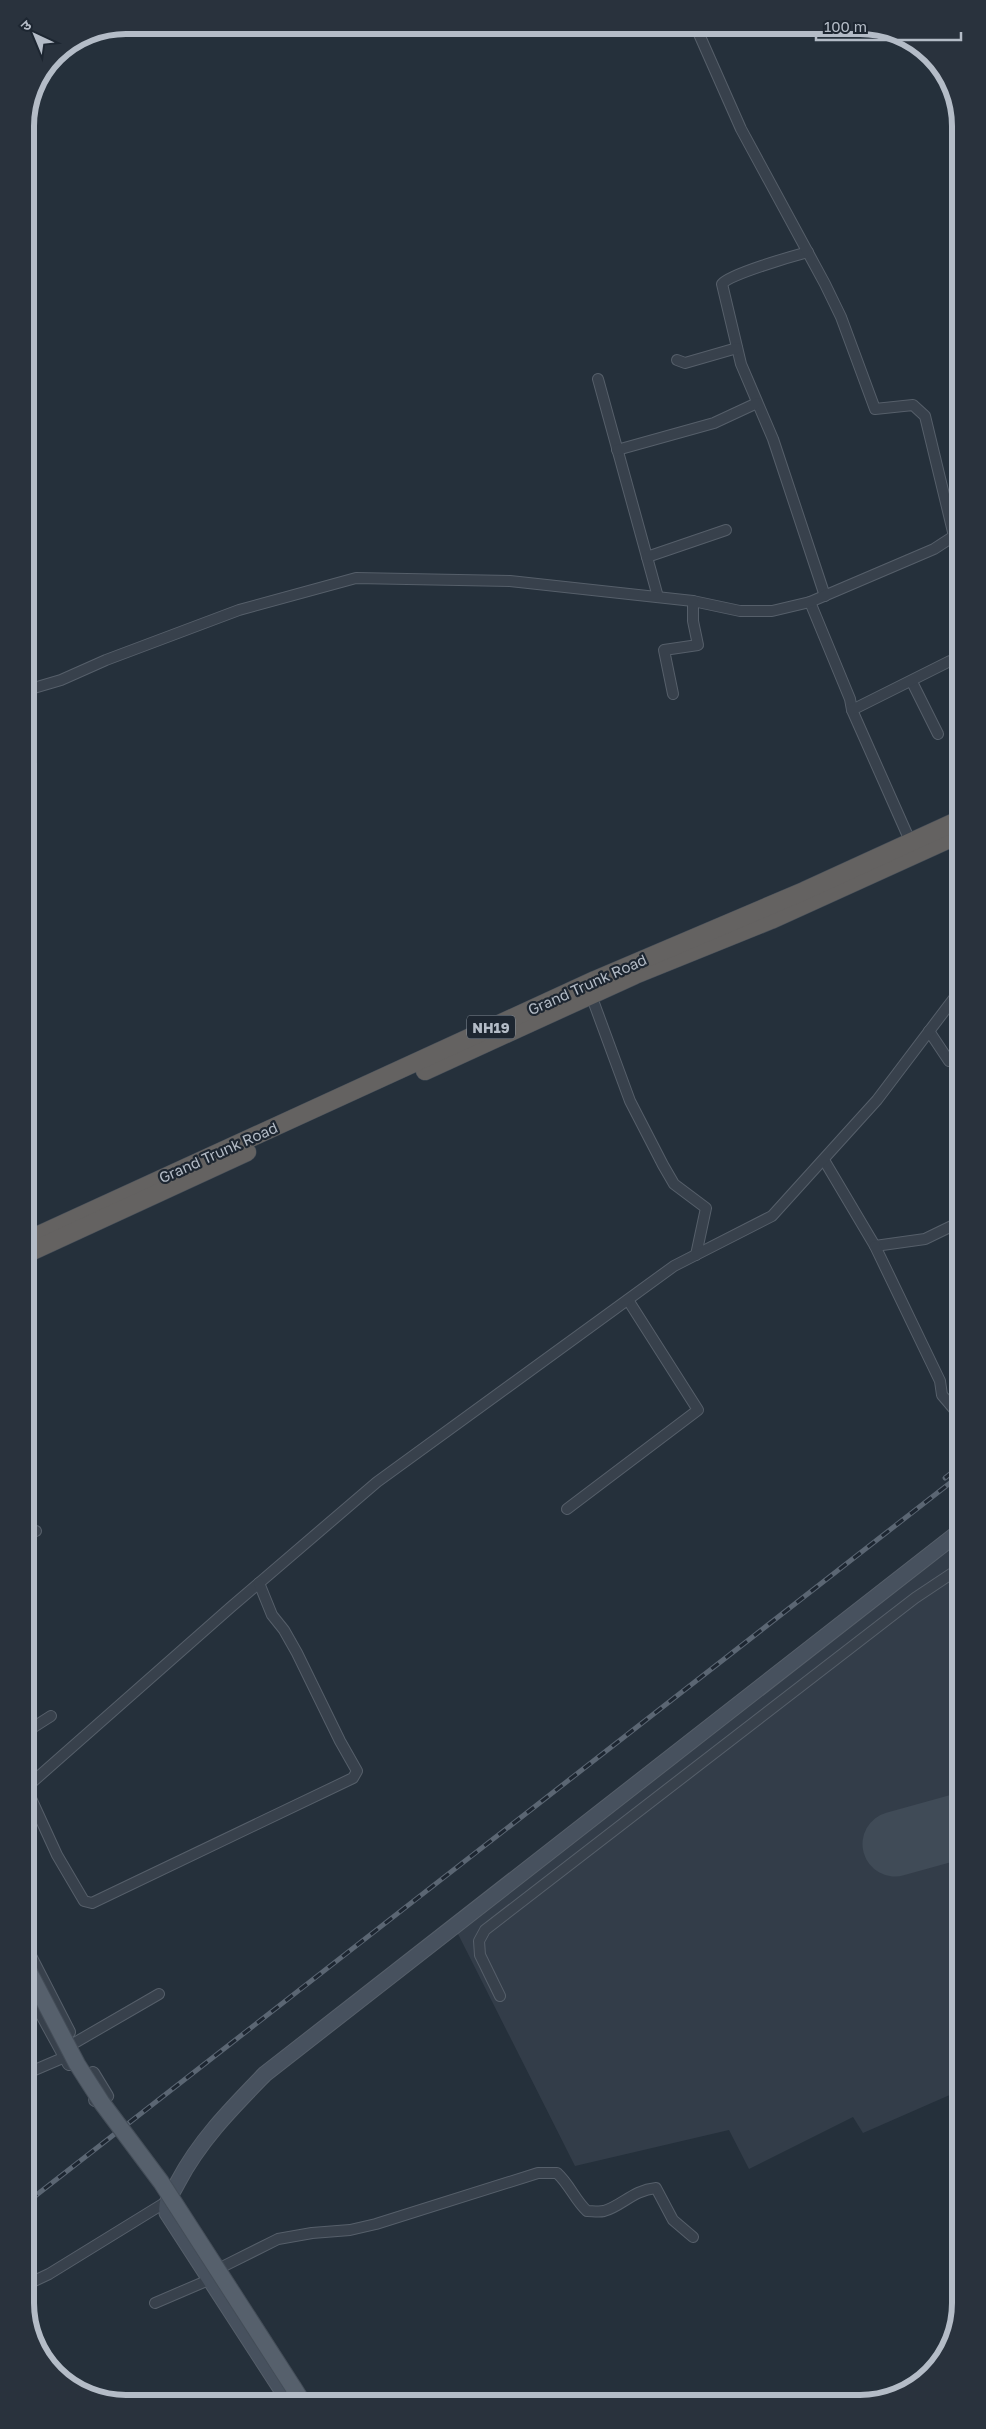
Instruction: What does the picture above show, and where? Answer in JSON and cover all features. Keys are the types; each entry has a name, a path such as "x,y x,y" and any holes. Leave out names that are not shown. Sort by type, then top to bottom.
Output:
{"highway":[{"name":"Grand Trunk Road","path":"34,1237 595,980 952,824"},
{"name":"Grand Trunk Road","path":"34,1250 591,995 771,920 952,838"}],"main road":[{"path":"291,2395 167,2213 166,2202 186,2167 215,2125 265,2074 952,1537"},
{"path":"34,1982 77,2064 102,2102 161,2182 291,2395"},
{"path":"177,2183 183,2204 306,2395"}],"street":[{"path":"699,34 741,129 808,252 840,317 875,409 913,404 925,416 952,521"},
{"path":"808,252 725,281 722,284 741,364 772,440 825,596"},
{"path":"677,360 685,363 737,348"},
{"path":"598,379 658,598"},
{"path":"617,450 714,423 757,402"},
{"path":"647,557 726,530"},
{"path":"34,688 61,680 106,660 239,610 356,578 510,581 693,601 740,610 772,611 810,602 825,596 934,549 952,538"},
{"path":"673,694 664,650 698,645 693,621 693,601"},
{"path":"810,602 850,699 852,710 911,843"},
{"path":"852,710 912,682 950,661"},
{"path":"912,682 938,734"},
{"path":"591,995 630,1101 663,1165 674,1184 706,1208 696,1255"},
{"path":"34,1781 377,1482 674,1266 772,1216 876,1100 952,1001"},
{"path":"929,1031 949,1060 952,1058"},
{"path":"824,1160 875,1246 940,1380 942,1395 952,1407"},
{"path":"875,1246 925,1239 952,1227"},
{"path":"567,1509 698,1410 628,1300"},
{"path":"500,1996 480,1954 479,1941 485,1930 915,1598 952,1574"},
{"path":"34,1805 68,1876 84,1901 92,1903 353,1778 357,1771 340,1741 297,1653 284,1630 272,1615 259,1583"},
{"path":"34,1727 51,1716"},
{"path":"34,1964 75,2043 108,2096 106,2098 100,2102 93,2098 78,2080 34,1999"},
{"path":"34,2070 63,2054 75,2043 159,1994"},
{"path":"155,2303 204,2282 222,2267 278,2239 312,2233 350,2230 376,2224 538,2173 557,2173 571,2187 578,2203 587,2211 604,2211 630,2196 646,2189 656,2188 674,2220 693,2237"},
{"path":"34,2281 49,2274 166,2202"}],"shaded area":[{"path":"952,1542 952,2094 863,2133 853,2117 749,2169 729,2130 575,2166 455,1928"}],"runway":[{"path":"895,1844 952,1828"}],"railway":[{"path":"945,1478 952,1472"},
{"path":"34,2197 952,1481"}]}
